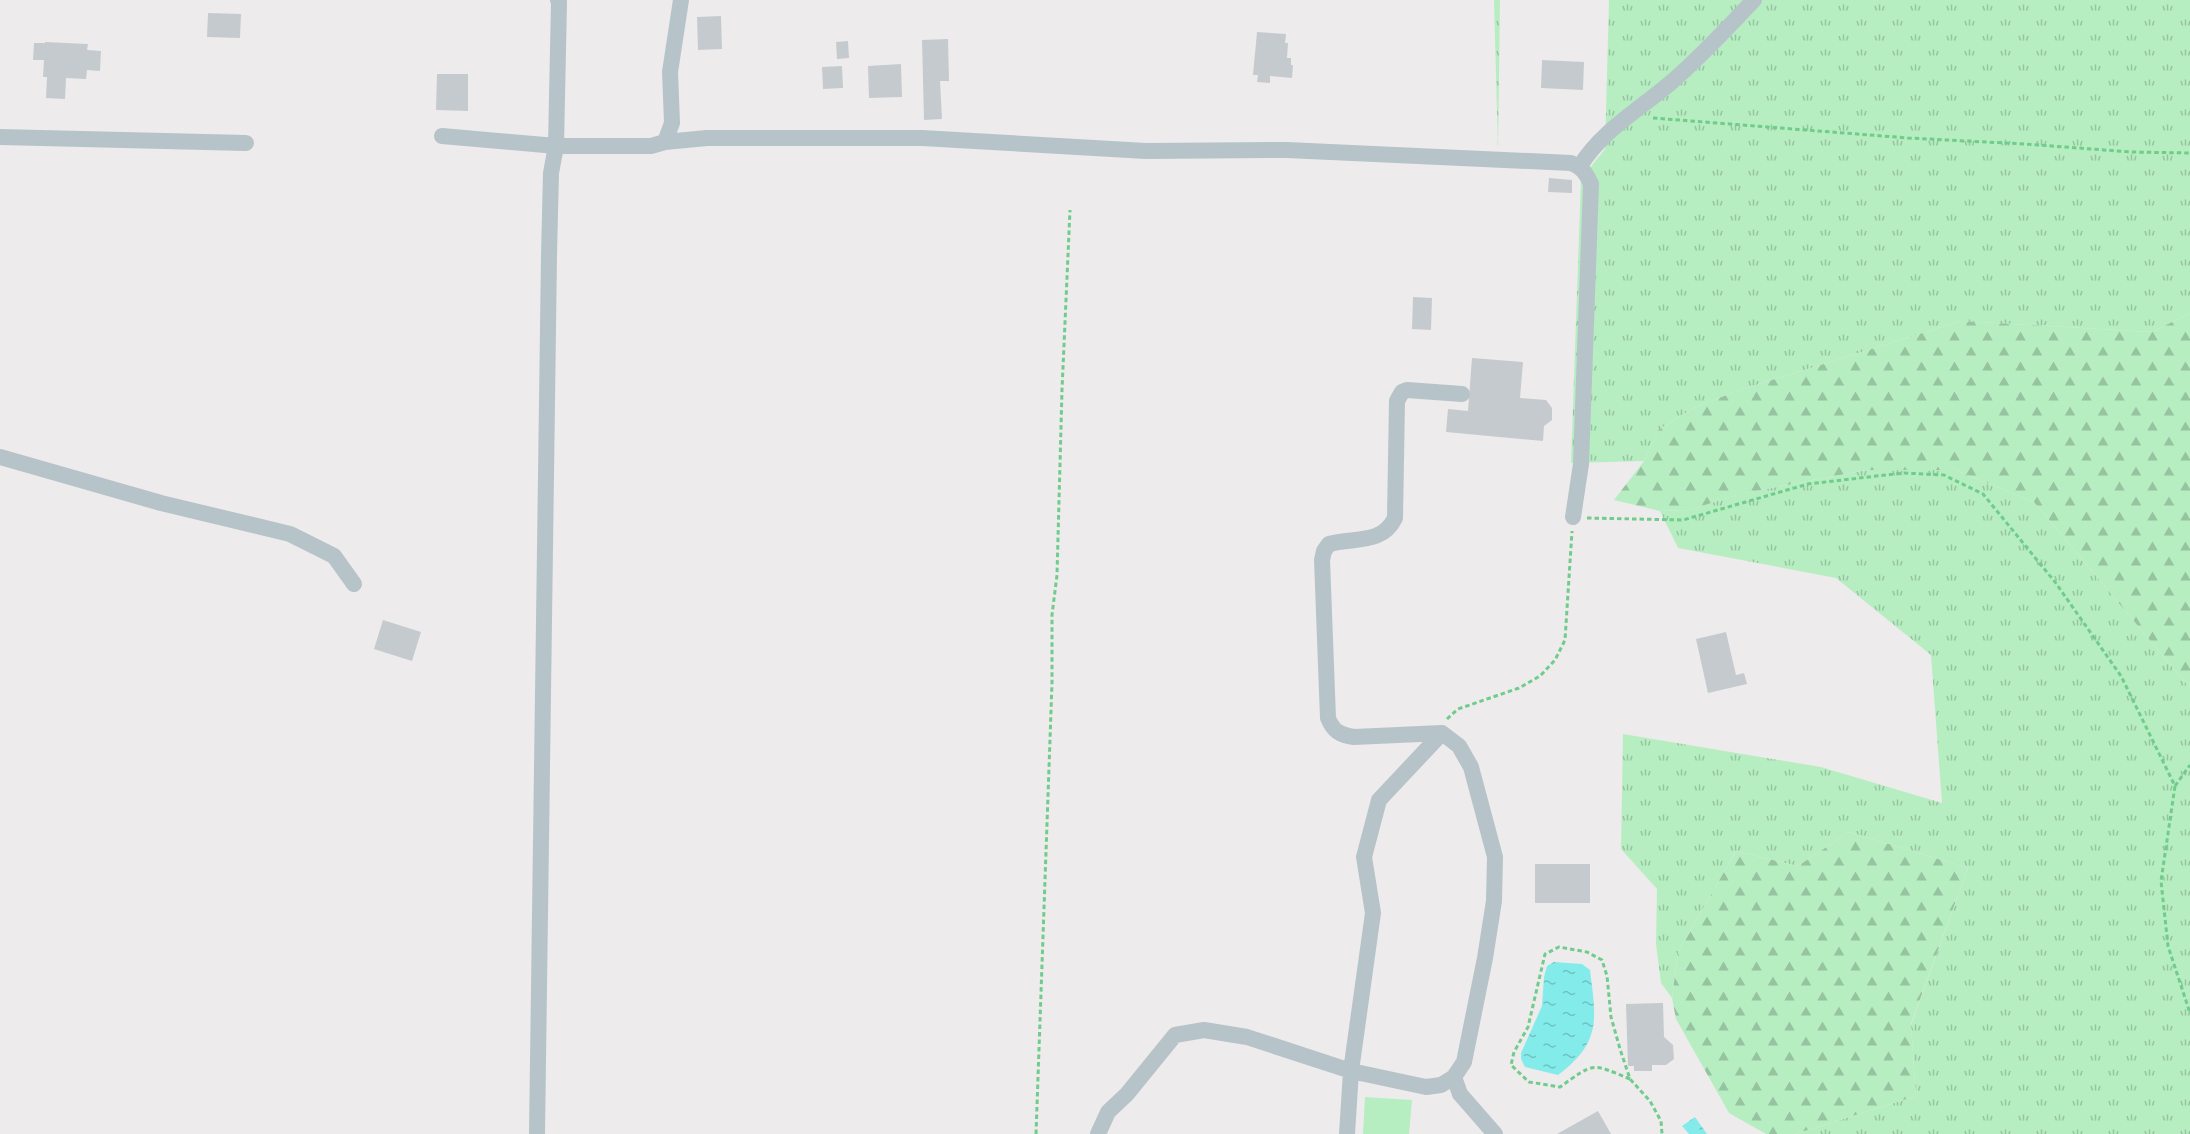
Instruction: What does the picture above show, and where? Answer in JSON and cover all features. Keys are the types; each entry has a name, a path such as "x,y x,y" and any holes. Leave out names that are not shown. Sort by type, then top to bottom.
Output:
{"street":[{"path":"537,1134 551,174 556,146 558,0"},
{"path":"664,142 672,123 670,72 681,0"},
{"path":"1580,166 1589,152 1628,116 1696,60 1754,0"},
{"path":"442,136 556,146 643,146 707,138 922,138 1146,151 1287,150 1571,163 1580,166 1591,184 1581,464 1573,518"},
{"path":"0,137 246,143"},
{"path":"1098,1134 1108,1112 1127,1094 1175,1035 1204,1030 1246,1037 1351,1071 1426,1087 1441,1085 1454,1077 1464,1062 1494,900 1495,857 1471,767 1459,746 1442,733 1354,737 1342,735 1332,729 1328,718 1322,560 1329,544 1383,534 1395,518 1397,401 1402,392 1407,390 1462,394"},
{"path":"0,457 161,503 290,534 334,556 354,584"},
{"path":"1347,1134 1351,1071 1373,913 1364,857 1379,800 1442,733"},
{"path":"1454,1077 1460,1094 1495,1134"}],"path":[{"path":"1628,116 1908,138 2131,152 2190,153"},
{"path":"1036,1134 1052,694 1052,615 1058,575 1062,390 1070,210"},
{"path":"1442,733 1445,721 1458,709 1519,688 1540,676 1555,660 1565,640 1573,518 1683,520 1808,484 1903,473 1944,475 1983,494 2055,582 2121,676 2175,786"},
{"path":"2190,765 2175,786 2161,881 2168,946 2190,1013"},
{"path":"1630,1079 1611,1017 1607,976 1602,960 1587,952 1559,947 1545,954 1528,1027 1514,1052 1511,1065 1529,1082 1560,1087 1586,1068 1599,1066 1630,1079 1650,1101 1661,1121 1662,1134"}],"green space":[{"path":"1494,0 1500,0 1498,150"},
{"path":"1609,0 2190,0 2190,313 2152,332 1961,321 1734,392 1692,409 1658,430 1644,461 1571,463 1581,179 1605,149"},
{"path":"2190,313 2190,688 2034,502 1955,470 1866,470 1740,494 1689,510 1660,511 1614,500 1644,461 1658,430 1692,409 1734,392 1961,321 2152,332"},
{"path":"1866,470 1955,470 2034,502 2190,688 2190,1134 1795,1134 1916,1096 1911,1025 1968,868 1849,832 1798,866 1736,851 1678,952 1672,998 1661,983 1656,944 1657,889 1621,849 1623,734 1821,767 1942,803 1931,655 1836,578 1678,548 1660,511 1689,510 1739,494"},
{"path":"1849,832 1968,868 1911,1024 1916,1096 1795,1134 1766,1134 1729,1113 1676,1019 1672,998 1678,952 1736,851 1798,866"},
{"path":"1365,1097 1412,1100 1409,1134 1363,1134"}],"water":[{"path":"1554,962 1582,964 1590,970 1594,1002 1593,1028 1589,1040 1582,1052 1558,1075 1525,1067 1521,1059 1521,1053 1542,1006 1547,966"},
{"path":"1695,1117 1707,1134 1689,1134 1682,1126"}],"building":[{"path":"208,13 241,14 240,38 207,37"},
{"path":"721,16 722,49 698,50 697,17"},
{"path":"1257,32 1286,34 1287,58 1291,58 1291,65 1293,65 1292,78 1270,76 1270,83 1257,82 1258,75 1253,75"},
{"path":"948,39 949,81 940,81 942,119 924,120 922,40"},
{"path":"848,41 849,58 837,59 836,42"},
{"path":"34,43 88,44 87,50 101,51 100,71 87,70 86,79 66,78 65,99 46,98 47,77 43,77 44,60 33,60"},
{"path":"1542,60 1584,62 1583,90 1541,88"},
{"path":"901,64 902,97 869,98 868,66"},
{"path":"842,66 843,88 823,89 822,67"},
{"path":"437,74 468,74 468,111 436,110"},
{"path":"1549,178 1572,180 1572,193 1548,192"},
{"path":"1413,297 1432,298 1431,330 1412,329"},
{"path":"1472,358 1523,362 1520,398 1546,400 1552,408 1552,420 1544,426 1543,441 1446,432 1448,409 1468,411"},
{"path":"383,620 421,632 412,661 374,649"},
{"path":"1726,632 1736,675 1744,673 1747,684 1708,693 1696,639"},
{"path":"1535,864 1590,864 1590,903 1535,903"},
{"path":"1663,1003 1664,1037 1673,1045 1674,1059 1666,1065 1652,1065 1652,1071 1634,1071 1634,1066 1628,1066 1626,1004"},
{"path":"1598,1111 1611,1134 1557,1134"}]}
